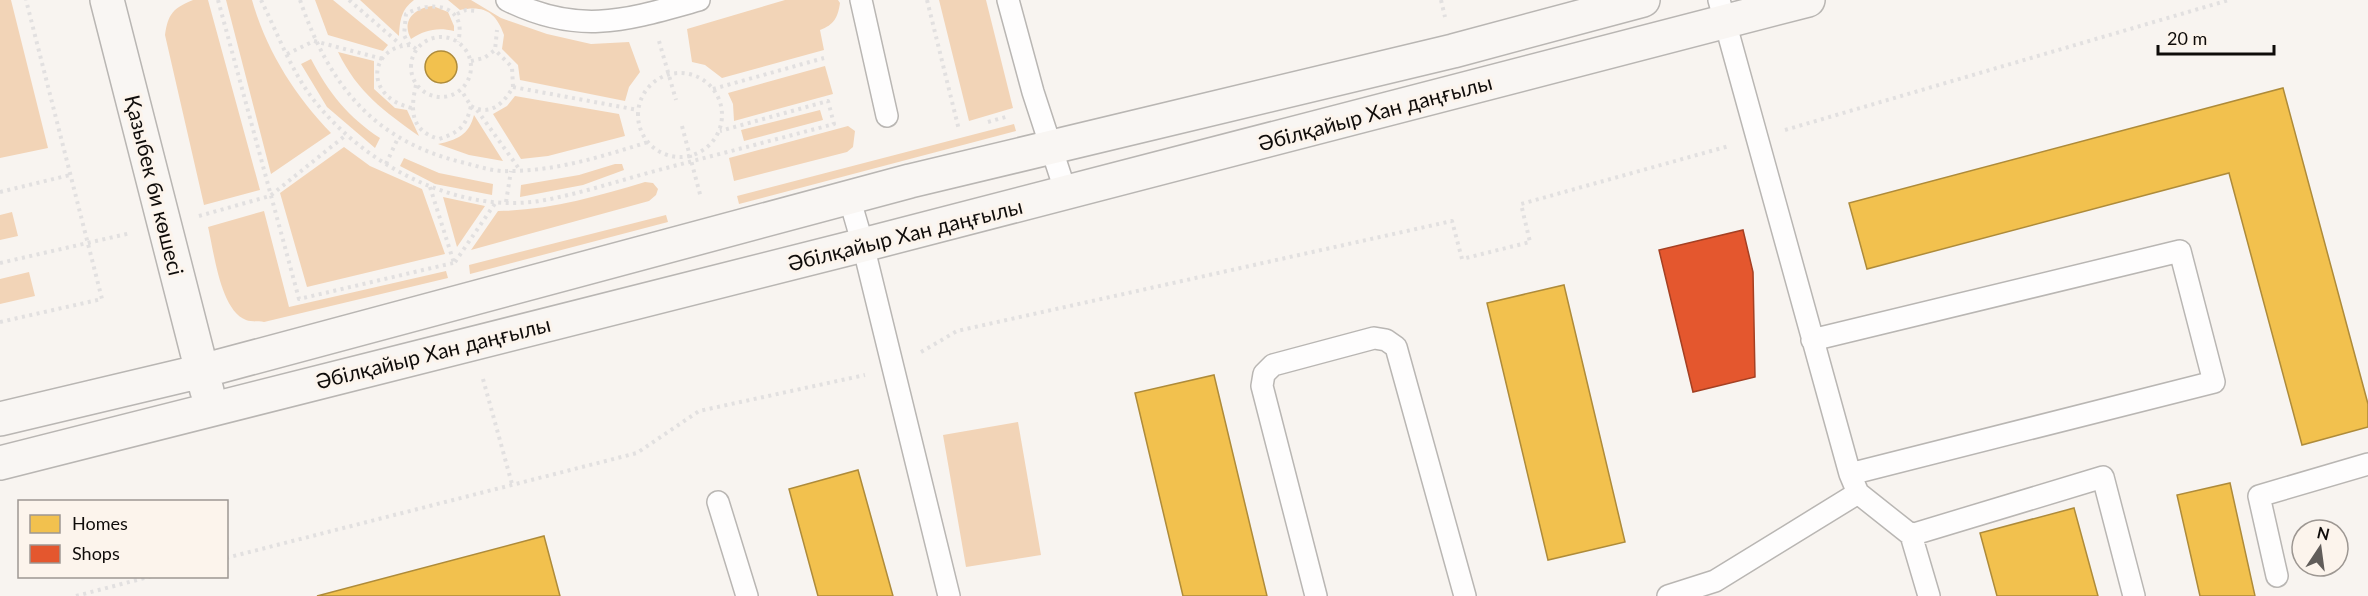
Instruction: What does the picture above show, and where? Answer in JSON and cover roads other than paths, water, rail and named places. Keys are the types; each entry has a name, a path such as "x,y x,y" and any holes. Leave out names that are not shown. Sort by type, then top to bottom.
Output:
{"main road":[{"name":"Қазыбек би көшесі","path":"107,0 211,408"},
{"name":"Әбілқайыр Хан даңғылы","path":"0,463 1066,193 1721,10 1808,0"},
{"name":"Әбілқайыр Хан даңғылы","path":"0,419 202,370 849,196 1050,145 1453,51 1637,1"}],"lane":[{"path":"507,0 542,14 577,21 612,22 699,0"},
{"path":"861,0 887,116"},
{"path":"1008,0 1038,108 1066,193"},
{"path":"1721,10 1854,483 1911,536 1929,596"},
{"path":"849,196 949,596"},
{"path":"1668,596 1715,581 1854,483 2214,382 2180,251 1812,340"},
{"path":"1316,596 1262,386 1264,374 1274,364 1374,338 1386,340 1396,346 1465,596"},
{"path":"2277,576 2259,496 2368,464"},
{"path":"1911,536 2103,477 2134,596"},
{"path":"718,502 747,596"}]}
